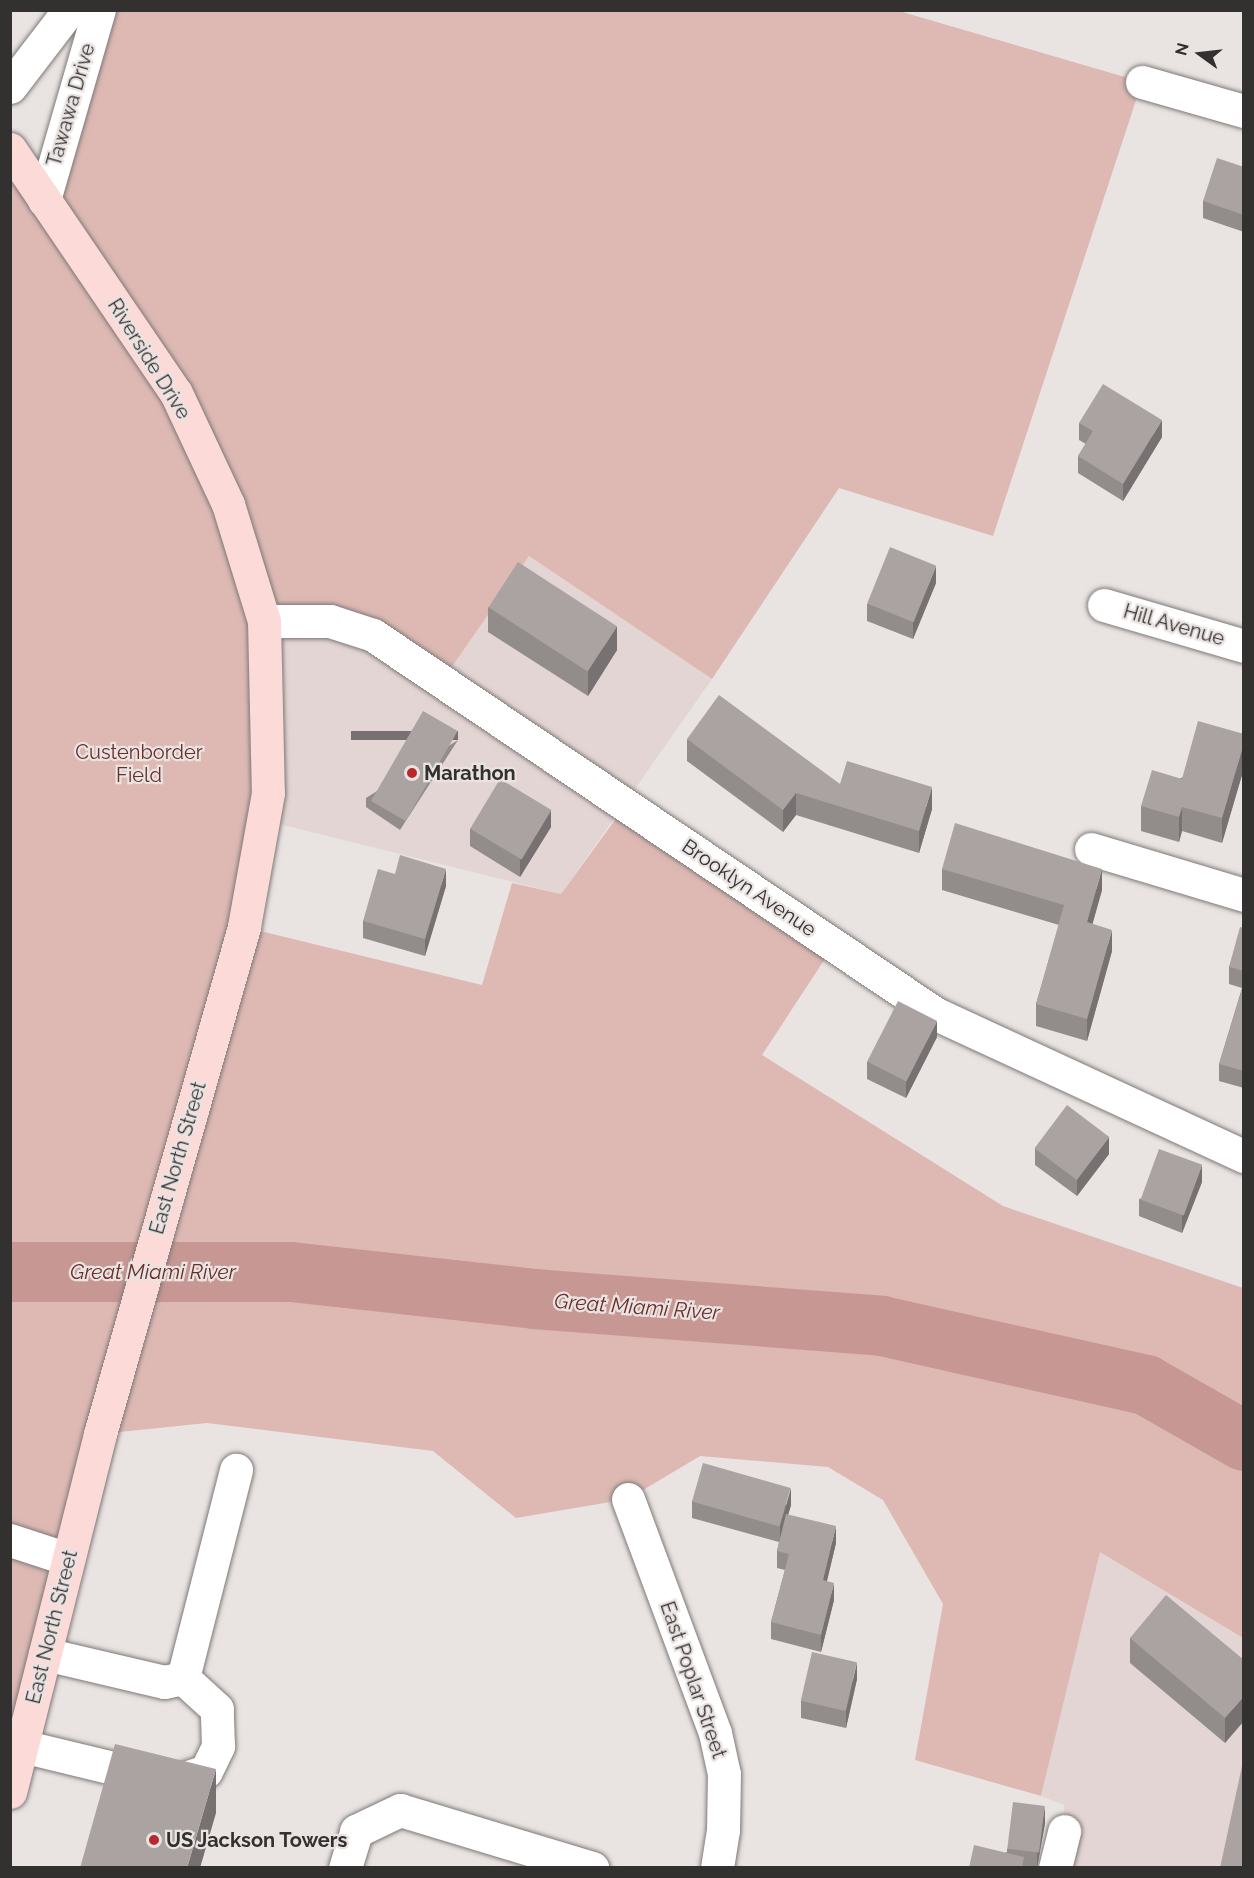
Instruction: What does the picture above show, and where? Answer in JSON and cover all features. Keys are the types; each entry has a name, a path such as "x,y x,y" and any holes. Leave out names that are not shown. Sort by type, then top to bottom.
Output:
{"main road":[{"name":"Riverside Drive","path":"10,149 176,393 228,504 264,621"},
{"name":"East North Street","path":"10,1792 100,1434 244,927 268,793 264,621"}],"street":[{"name":"Tawawa Drive","path":"10,87 69,10"},
{"name":"Tawawa Drive","path":"44,200 99,10"},
{"path":"1142,82 1244,111"},
{"name":"Hill Avenue","path":"1104,605 1244,646"},
{"name":"Brooklyn Avenue","path":"264,621 330,621 373,635 936,1014 1244,1156"},
{"path":"1091,849 1244,895"},
{"path":"183,1678 236,1470"},
{"name":"East Poplar Street","path":"628,1499 715,1733 724,1774 723,1830 717,1868"},
{"path":"10,1540 68,1559"},
{"path":"45,1654 164,1682 183,1678"},
{"path":"182,1779 206,1771 218,1746 217,1709 183,1678"},
{"path":"22,1746 146,1776"},
{"path":"345,1868 356,1831 400,1810 592,1868"},
{"path":"1055,1868 1064,1831"}],"shaded area":[{"path":"529,556 712,679 561,894 263,820 264,621 330,621 442,681"},
{"path":"1100,1551 1243,1638 1243,1867 1055,1867 1064,1831 1064,1805 1041,1796"}],"green space":[{"name":"Custenborder Field","path":"99,11 899,11 1142,82 993,536 839,488 712,679 529,556 442,681 373,635 264,621 244,927 482,985 512,883 561,894 626,805 834,945 762,1055 1003,1206 1243,1288 1243,1638 1100,1552 1041,1796 915,1760 943,1604 883,1500 828,1467 700,1456 628,1499 516,1518 433,1451 207,1423 100,1434 11,1792 11,149 44,200"}],"building":[{"path":"1217,158 1244,167 1244,215 1203,201"},
{"path":"1103,384 1162,420 1123,484 1078,456 1093,431 1079,423"},
{"path":"890,547 936,566 914,622 867,604"},
{"path":"518,562 617,626 588,672 489,607"},
{"path":"719,695 840,784 847,761 932,787 919,831 796,793 783,810 687,739"},
{"name":"Marathon","path":"423,711 458,731 406,821 371,801"},
{"path":"1198,721 1244,734 1244,743 1222,818 1182,807 1179,817 1141,806 1152,770 1182,779"},
{"path":"500,779 551,810 522,860 470,829"},
{"path":"955,823 1102,869 1087,922 1112,930 1087,1019 1036,1004 1064,905 942,869"},
{"path":"400,855 446,869 425,939 363,921 378,869 395,874"},
{"path":"1240,927 1244,928 1244,971 1229,967"},
{"path":"1244,983 1244,1071 1219,1064"},
{"path":"898,1001 937,1021 906,1082 867,1062"},
{"path":"1067,1105 1109,1137 1077,1180 1035,1148"},
{"path":"1159,1149 1202,1165 1184,1215 1141,1200"},
{"path":"703,1463 790,1488 779,1527 692,1501"},
{"path":"786,1514 836,1526 823,1580 834,1583 821,1635 771,1622 789,1554 777,1551"},
{"path":"1166,1595 1244,1660 1244,1696 1225,1718 1130,1638"},
{"path":"812,1652 857,1662 846,1711 801,1701"},
{"path":"115,1744 216,1769 187,1868 80,1868"},
{"path":"1244,1757 1244,1868 1220,1868"},
{"path":"1013,1802 1045,1806 1039,1853 1007,1849"},
{"path":"974,1845 1024,1857 1022,1868 969,1868"}],"waterway":[{"name":"Great Miami River","path":"10,1272 291,1272 534,1299 882,1326 1146,1385 1244,1441"}],"place":[{"name":"Marathon","path":"412,773"},
{"name":"US Jackson Towers","path":"154,1840"}]}
